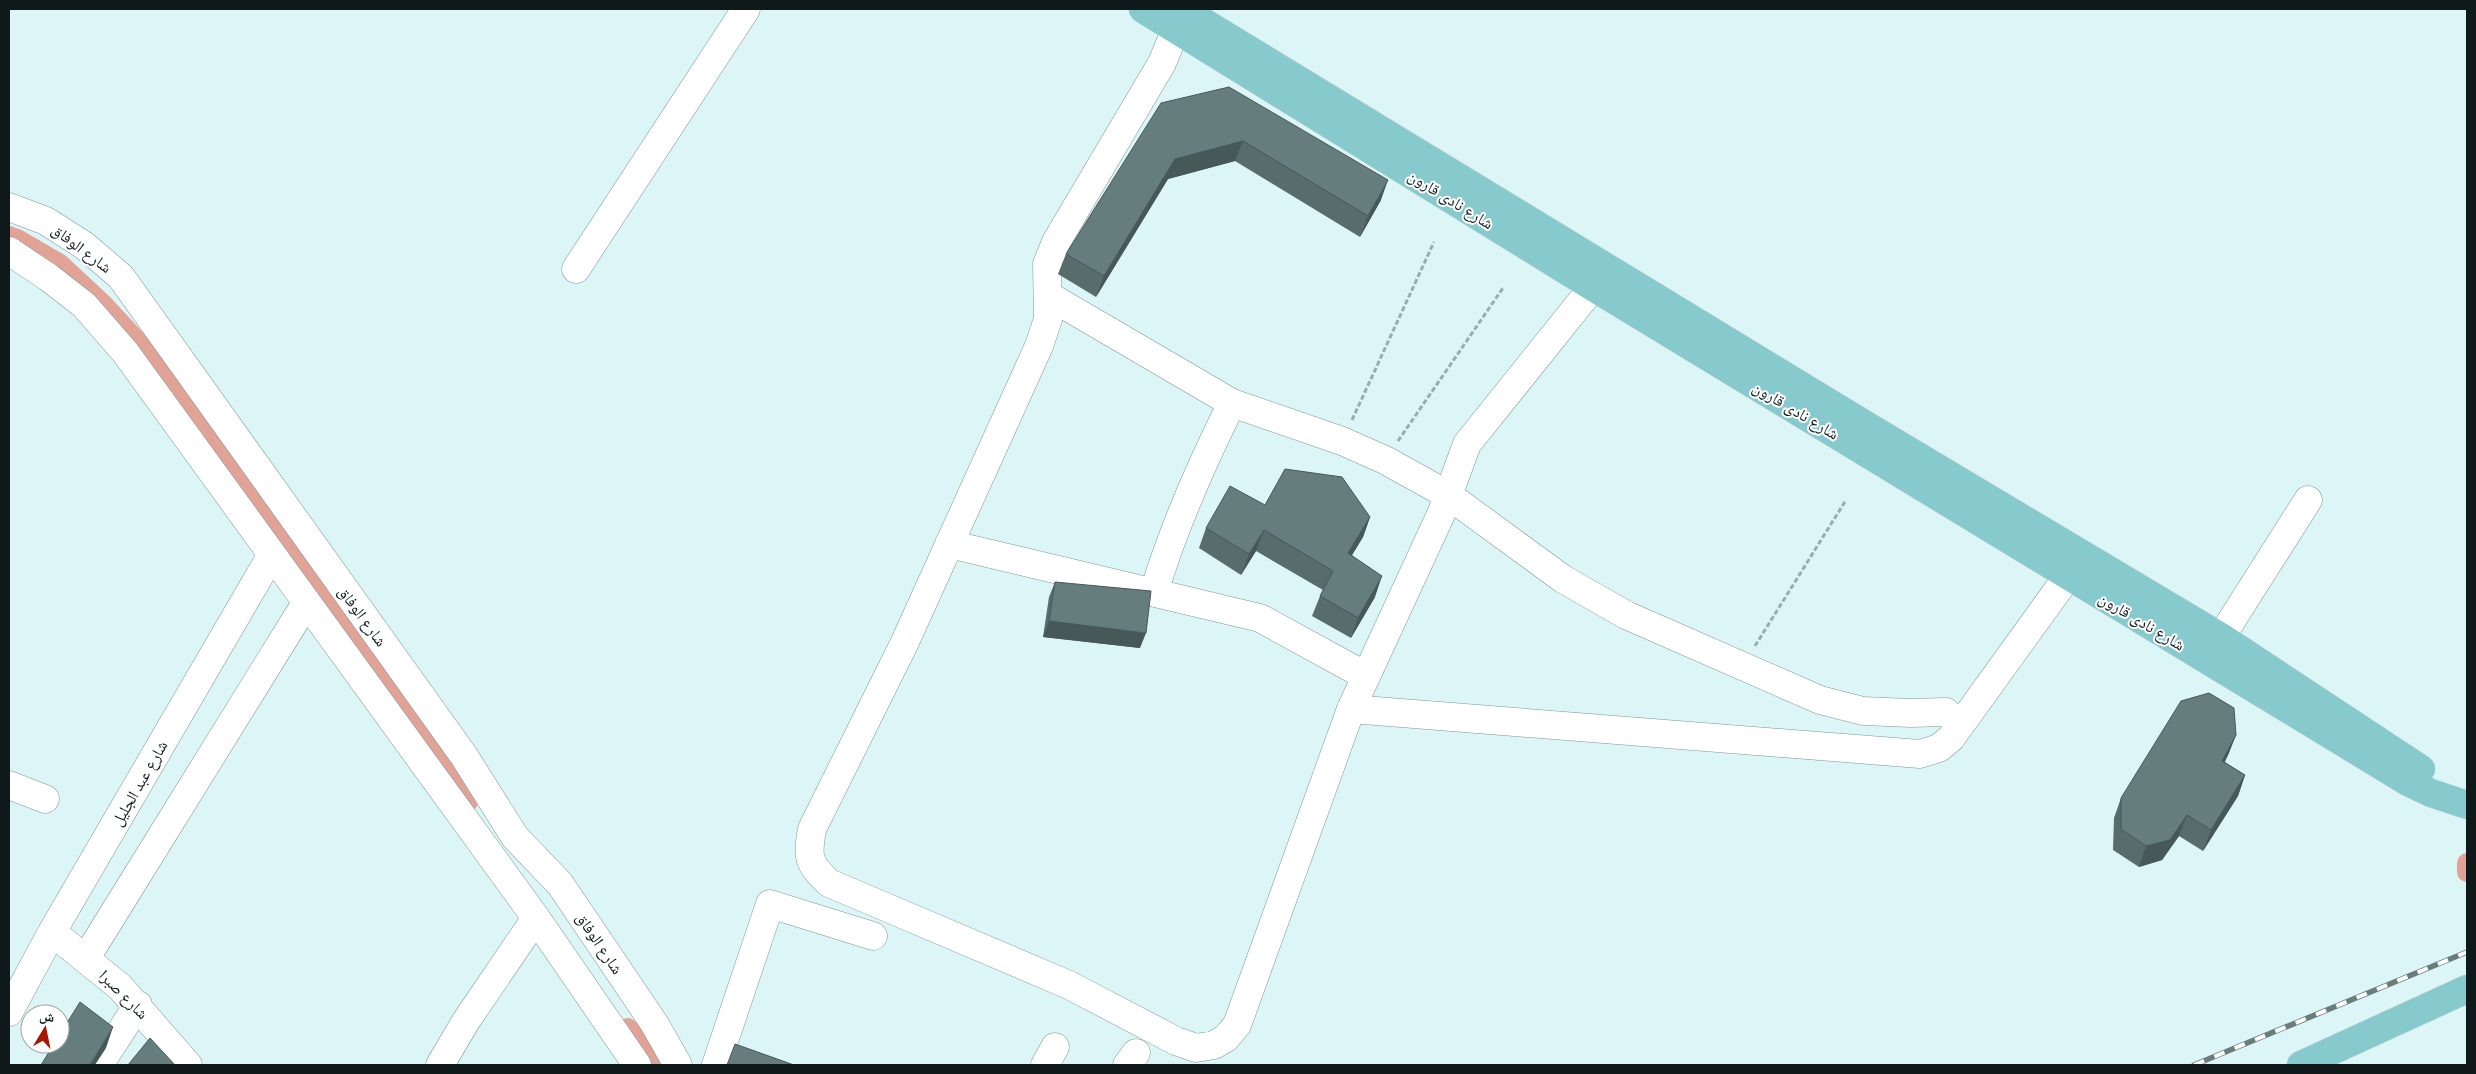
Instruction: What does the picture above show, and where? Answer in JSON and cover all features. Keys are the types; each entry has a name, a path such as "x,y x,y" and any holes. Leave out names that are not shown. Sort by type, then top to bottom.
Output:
{"main road":[{"name":"شارع نادى قارون","path":"1143,9 1181,16 1863,437 2068,576 2408,782 2461,803"},
{"name":"شارع نادى قارون","path":"1181,16 1593,287 2221,637 2429,774 2461,803"},
{"path":"2300,1065 2467,989"}],"street":[{"path":"576,269 746,9"},
{"path":"1181,16 1162,63 1056,242 1047,264 1048,318 1039,346 870,716 812,830 809,849 813,868 829,882 1069,985 1176,1041 1196,1048 1214,1045 1226,1038 1237,1025 1351,709 1448,495 1467,444 1593,287"},
{"name":"شارع الوفاق","path":"9,207 54,226 85,246 121,277 464,756 515,837 560,884 654,1023 678,1065"},
{"path":"9,251 48,277 84,305 125,352 271,556 536,918 637,1065"},
{"path":"1049,296 1232,403 1342,441 1385,460 1448,495 1563,579 1626,615 1820,700 1863,711 1946,712"},
{"path":"1154,592 1172,534 1207,452 1232,403"},
{"path":"2221,637 2308,500"},
{"path":"949,544 1260,618 1366,676"},
{"name":"شارع عبد الجليل","path":"9,1012 52,932 271,556"},
{"path":"1351,709 1920,754 1939,748 1951,738 2068,576"},
{"path":"86,958 306,603"},
{"path":"9,785 45,799"},
{"path":"746,1062 718,1059 770,904 873,936"},
{"path":"440,1065 466,1021 536,918"},
{"name":"شارع صبرا","path":"52,932 86,958 138,1005 188,1065"},
{"path":"99,1065 138,1005"}],"path":[{"path":"1342,441 1434,242"},
{"path":"1385,460 1503,288"},
{"path":"1743,666 1846,500"}],"building":[{"path":"1229,87 1388,180 1368,216 1243,141 1175,159 1104,276 1066,254 1161,103"},
{"path":"1285,469 1342,477 1370,517 1348,553 1382,576 1358,618 1320,596 1333,571 1264,530 1249,554 1206,528 1230,486 1265,505"},
{"path":"1055,582 1151,591 1146,633 1049,621"},
{"path":"2209,693 2234,708 2236,735 2222,761 2245,775 2211,830 2187,815 2170,840 2146,846 2121,829 2121,798 2181,701"},
{"path":"80,1002 113,1027 90,1065 41,1065 48,1054 70,1054 70,1018"},
{"path":"150,1038 175,1065 128,1065"},
{"path":"735,1044 794,1065 727,1065"}],"waterway":[{"path":"9,236 60,264 103,304 184,392 316,586 468,802"},
{"path":"2467,863 2467,872"},
{"path":"628,1028 654,1065"}],"railway":[{"path":"2194,1065 2467,952"}]}
